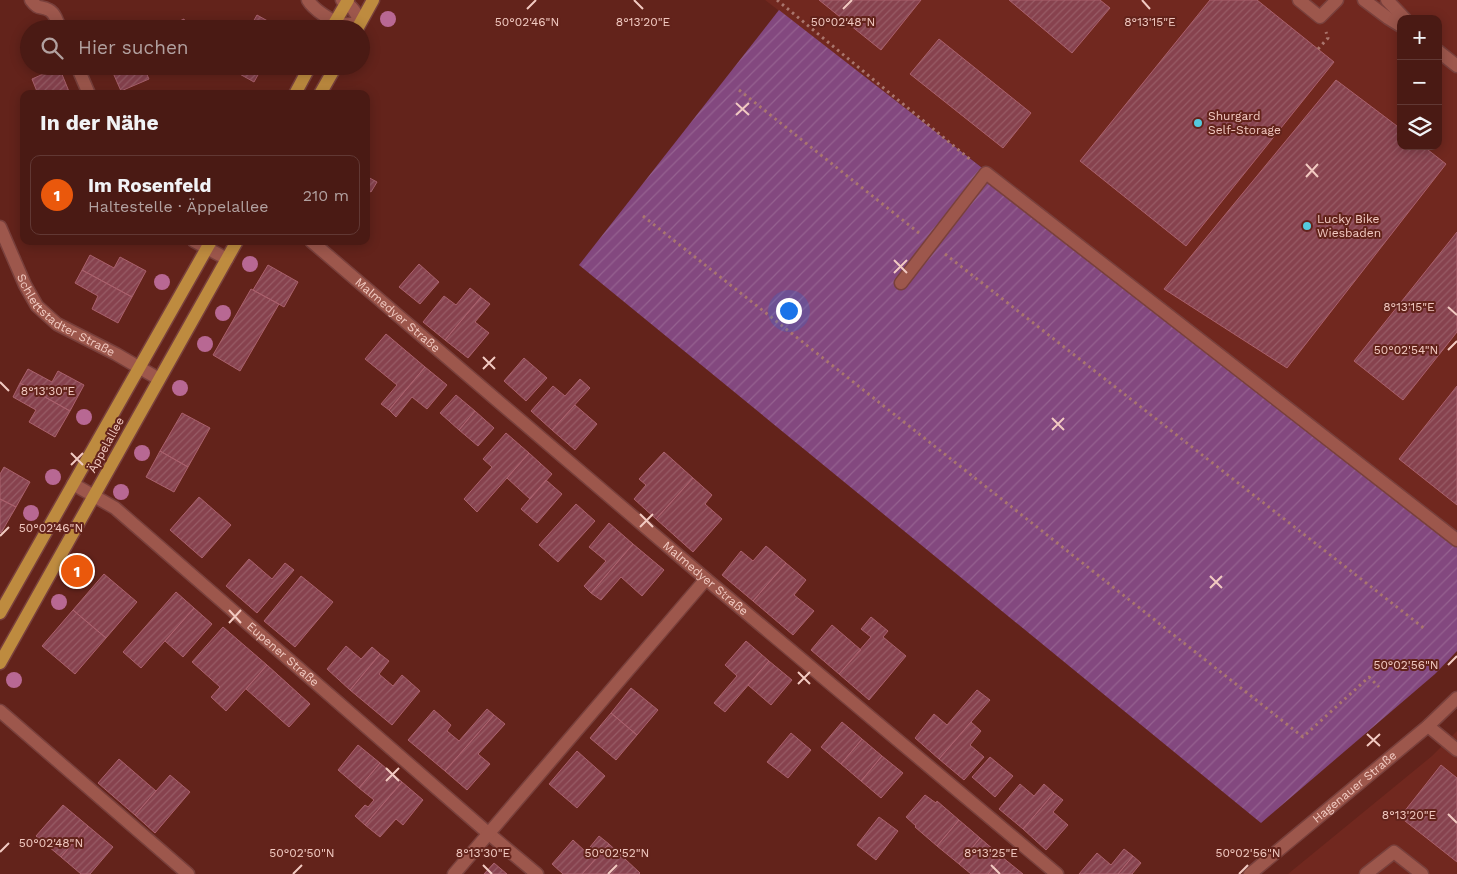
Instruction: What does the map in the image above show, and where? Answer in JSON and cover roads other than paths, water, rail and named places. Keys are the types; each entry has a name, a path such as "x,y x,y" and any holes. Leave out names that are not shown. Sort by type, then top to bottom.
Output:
{"main road":[{"path":"362,20 373,0"},
{"path":"336,20 345,1"},
{"path":"296,90 305,75"},
{"path":"322,90 331,75"},
{"name":"Äppelallee","path":"0,613 209,245"},
{"name":"Äppelallee","path":"0,663 235,245"}],"street":[{"path":"31,0 35,6 48,10 53,14 56,20"},
{"path":"308,0 327,20"},
{"path":"1299,0 1320,17 1337,0"},
{"path":"1364,0 1397,24"},
{"path":"1387,0 1401,15"},
{"path":"345,1 356,13 358,20"},
{"path":"1442,54 1457,66"},
{"path":"81,75 87,90"},
{"path":"901,283 986,173 1457,540"},
{"name":"Schlettstadter Straße","path":"0,227 25,285 38,306 57,324 116,354 159,379"},
{"path":"209,245 227,259"},
{"name":"Malmedyer Straße","path":"316,245 706,579 1057,874"},
{"name":"Eupener Straße","path":"74,484 114,508 537,874"},
{"path":"454,874 706,579"},
{"name":"Hagenauer Straße","path":"1250,874 1428,726 1457,698"},
{"path":"0,711 188,874"},
{"path":"1428,726 1457,750"},
{"path":"1366,874 1394,852 1422,874"}],"place":[{"name":"Shurgard Self-Storage","path":"1198,123"},
{"name":"Lucky Bike Wiesbaden","path":"1307,226"},
{"name":"Im Rosenfeld","path":"77,571"}]}
